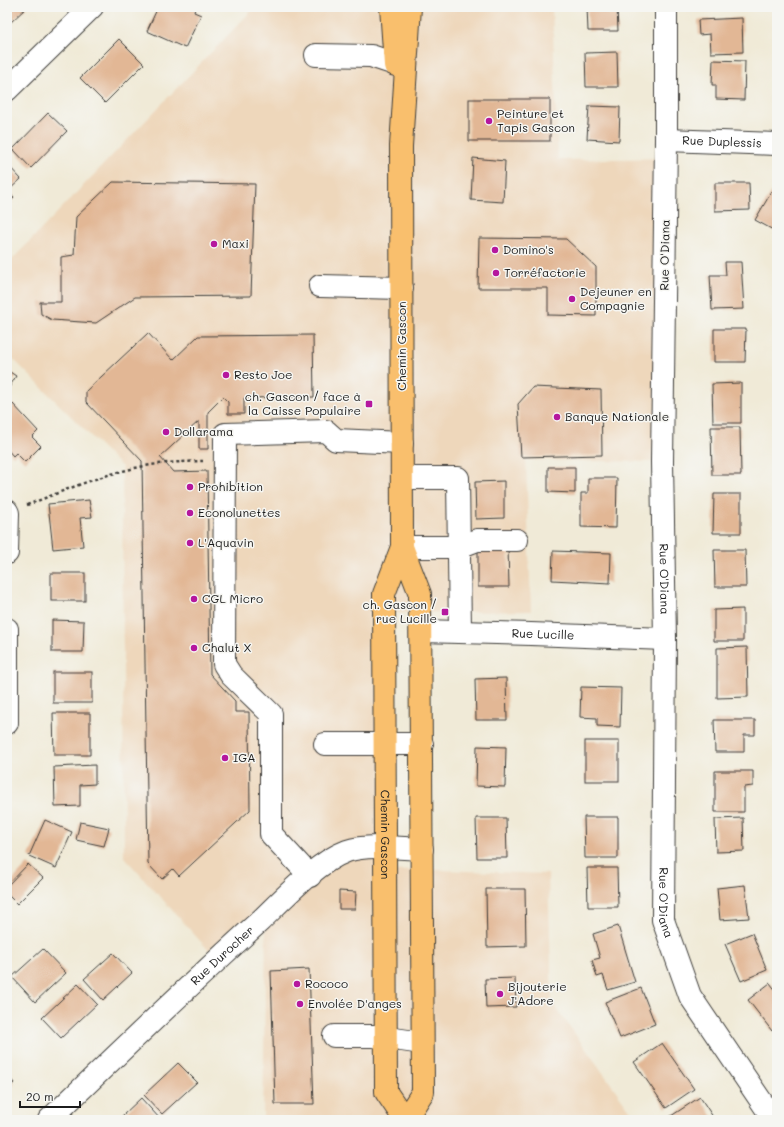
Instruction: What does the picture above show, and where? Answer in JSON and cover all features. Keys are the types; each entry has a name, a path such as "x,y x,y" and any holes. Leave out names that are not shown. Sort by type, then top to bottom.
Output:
{"main road":[{"name":"Chemin Gascon","path":"391,7 401,146 402,547 420,594 421,631 423,1092 405,1120 386,1092 384,594 402,547"},
{"name":"Chemin Gascon","path":"401,146 410,7"}],"street":[{"path":"7,90 92,7"},
{"name":"Rue O'Diana","path":"666,7 662,462 665,639 663,920 690,996 774,1120"},
{"path":"316,55 371,56 395,64"},
{"name":"Rue Duplessis","path":"666,140 777,144"},
{"path":"320,286 402,288"},
{"path":"310,876 271,834 271,714 231,675 224,664 225,434 326,432 336,440 402,443"},
{"path":"402,478 458,478 465,539 460,632"},
{"path":"7,553 8,512"},
{"path":"402,547 465,539 517,540"},
{"path":"7,629 7,723"},
{"name":"Rue Lucille","path":"421,631 665,639"},
{"path":"325,744 422,744"},
{"name":"Rue Durocher","path":"49,1120 215,961 327,862 354,849 422,849"},
{"path":"334,1036 374,1036 422,1043"}],"path":[{"path":"8,512 106,476 130,469 175,462 225,460"}],"shaded area":[{"path":"253,7 552,7 558,160 672,158 662,462 526,460 531,611 380,613 382,871 439,870 548,874 552,1002 637,1120 263,1120 266,928 222,965 124,857 122,467 7,353 7,265 253,9"}],"building":[{"path":"7,7 27,7 10,23 7,19"},
{"path":"158,7 196,7 194,12 201,15 185,48 147,31"},
{"path":"587,7 617,7 618,31 588,31"},
{"path":"742,18 743,52 711,53 710,34 699,35 698,20"},
{"path":"119,39 144,64 105,103 80,78"},
{"path":"617,52 618,87 586,87 585,53"},
{"path":"713,60 745,61 744,100 716,99 716,85 712,85"},
{"path":"469,99 550,99 550,141 469,141"},
{"path":"589,106 620,107 619,141 587,139"},
{"path":"48,113 67,131 31,168 13,149"},
{"path":"473,158 505,161 503,202 471,200"},
{"path":"7,164 21,179 8,191 14,198 7,205"},
{"path":"113,182 255,184 251,296 135,297 96,323 52,320 41,314 40,302 61,302 61,257 74,255 76,217"},
{"path":"715,183 749,183 750,210 715,211"},
{"path":"772,191 777,194 777,232 755,220"},
{"path":"479,238 566,239 596,267 596,316 548,315 548,288 478,288"},
{"path":"725,262 741,262 744,309 712,310 710,275 726,275"},
{"path":"714,329 746,329 745,362 714,362"},
{"path":"148,333 173,360 198,336 313,335 314,397 244,398 244,414 228,414 228,402 223,397 208,412 208,449 199,449 199,421 160,457 173,472 207,471 210,674 235,701 235,712 249,712 250,810 179,876 173,869 162,879 148,864 142,461 86,402 86,391"},
{"path":"7,370 16,376 7,391"},
{"path":"741,383 741,423 713,423 712,384"},
{"path":"533,387 601,390 602,455 521,457 518,404"},
{"path":"13,404 38,431 32,437 41,446 25,462 16,453 13,456 7,449 7,410"},
{"path":"711,427 740,427 741,475 712,475"},
{"path":"548,467 575,467 575,493 548,492"},
{"path":"588,478 617,478 616,528 581,527 581,493 588,493"},
{"path":"504,481 504,518 476,519 475,482"},
{"path":"714,494 741,494 741,533 713,533"},
{"path":"89,500 92,517 80,518 83,546 53,549 48,504"},
{"path":"478,547 508,547 509,587 478,587"},
{"path":"714,550 745,550 746,587 715,587"},
{"path":"553,551 611,553 610,583 552,580"},
{"path":"51,573 85,573 85,601 51,601"},
{"path":"743,609 743,641 714,641 714,610"},
{"path":"52,620 84,621 83,652 52,652"},
{"path":"747,647 748,697 717,698 717,648"},
{"path":"53,672 92,672 92,703 53,703"},
{"path":"506,678 507,720 476,720 475,679"},
{"path":"581,687 621,688 620,727 597,726 597,718 580,717"},
{"path":"53,713 90,713 90,755 54,755"},
{"path":"714,720 755,720 755,735 744,735 744,752 715,752"},
{"path":"585,741 619,741 619,781 585,781"},
{"path":"477,746 506,747 505,787 476,786"},
{"path":"95,765 95,784 80,785 80,806 55,807 54,767"},
{"path":"715,771 753,771 753,786 744,787 744,812 715,812"},
{"path":"584,817 618,817 618,858 585,858"},
{"path":"476,818 506,818 507,858 477,858"},
{"path":"743,818 744,851 716,852 715,819"},
{"path":"45,820 72,832 56,868 29,856"},
{"path":"80,822 109,828 104,846 76,840"},
{"path":"28,864 43,878 17,904 7,894 7,886"},
{"path":"587,868 617,868 618,907 588,907"},
{"path":"745,885 749,918 720,920 717,888"},
{"path":"486,889 525,889 526,946 487,947"},
{"path":"339,891 356,892 355,909 339,909"},
{"path":"618,926 635,982 608,990 603,975 597,977 592,960 600,958 593,934"},
{"path":"752,933 767,970 741,981 725,944"},
{"path":"43,949 66,973 35,1002 12,977"},
{"path":"113,953 132,973 103,1000 84,979"},
{"path":"309,969 314,1104 275,1104 271,971"},
{"path":"515,978 516,1007 486,1008 485,979"},
{"path":"770,983 777,992 777,1027 772,1031 748,1000"},
{"path":"78,984 97,1004 61,1038 42,1018"},
{"path":"641,988 655,1024 620,1038 605,1002"},
{"path":"662,1043 694,1089 666,1108 634,1062"},
{"path":"178,1063 197,1082 162,1114 144,1095"},
{"path":"7,1075 14,1083 7,1090"},
{"path":"700,1097 715,1120 670,1120 668,1118"},
{"path":"141,1098 161,1120 126,1120 122,1116"}],"place":[{"name":"Peinture et Tapis Gascon","path":"489,121"},
{"name":"Maxi","path":"214,244"},
{"name":"Domino's","path":"495,250"},
{"name":"Torréfactorie","path":"496,273"},
{"name":"Dejeuner en Compagnie","path":"572,299"},
{"name":"Resto Joe","path":"226,375"},
{"name":"ch. Gascon / face à la Caisse Populaire","path":"369,404"},
{"name":"Banque Nationale","path":"557,417"},
{"name":"Dollarama","path":"166,432"},
{"name":"Prohibition","path":"190,487"},
{"name":"Econolunettes","path":"190,513"},
{"name":"L'Aquavin","path":"190,543"},
{"name":"CGL Micro","path":"194,599"},
{"name":"ch. Gascon / rue Lucille","path":"445,612"},
{"name":"Chalut X","path":"194,648"},
{"name":"IGA","path":"225,758"},
{"name":"Rococo","path":"297,984"},
{"name":"Bijouterie J'Adore","path":"500,994"},
{"name":"Envolée D'anges","path":"300,1004"}]}
